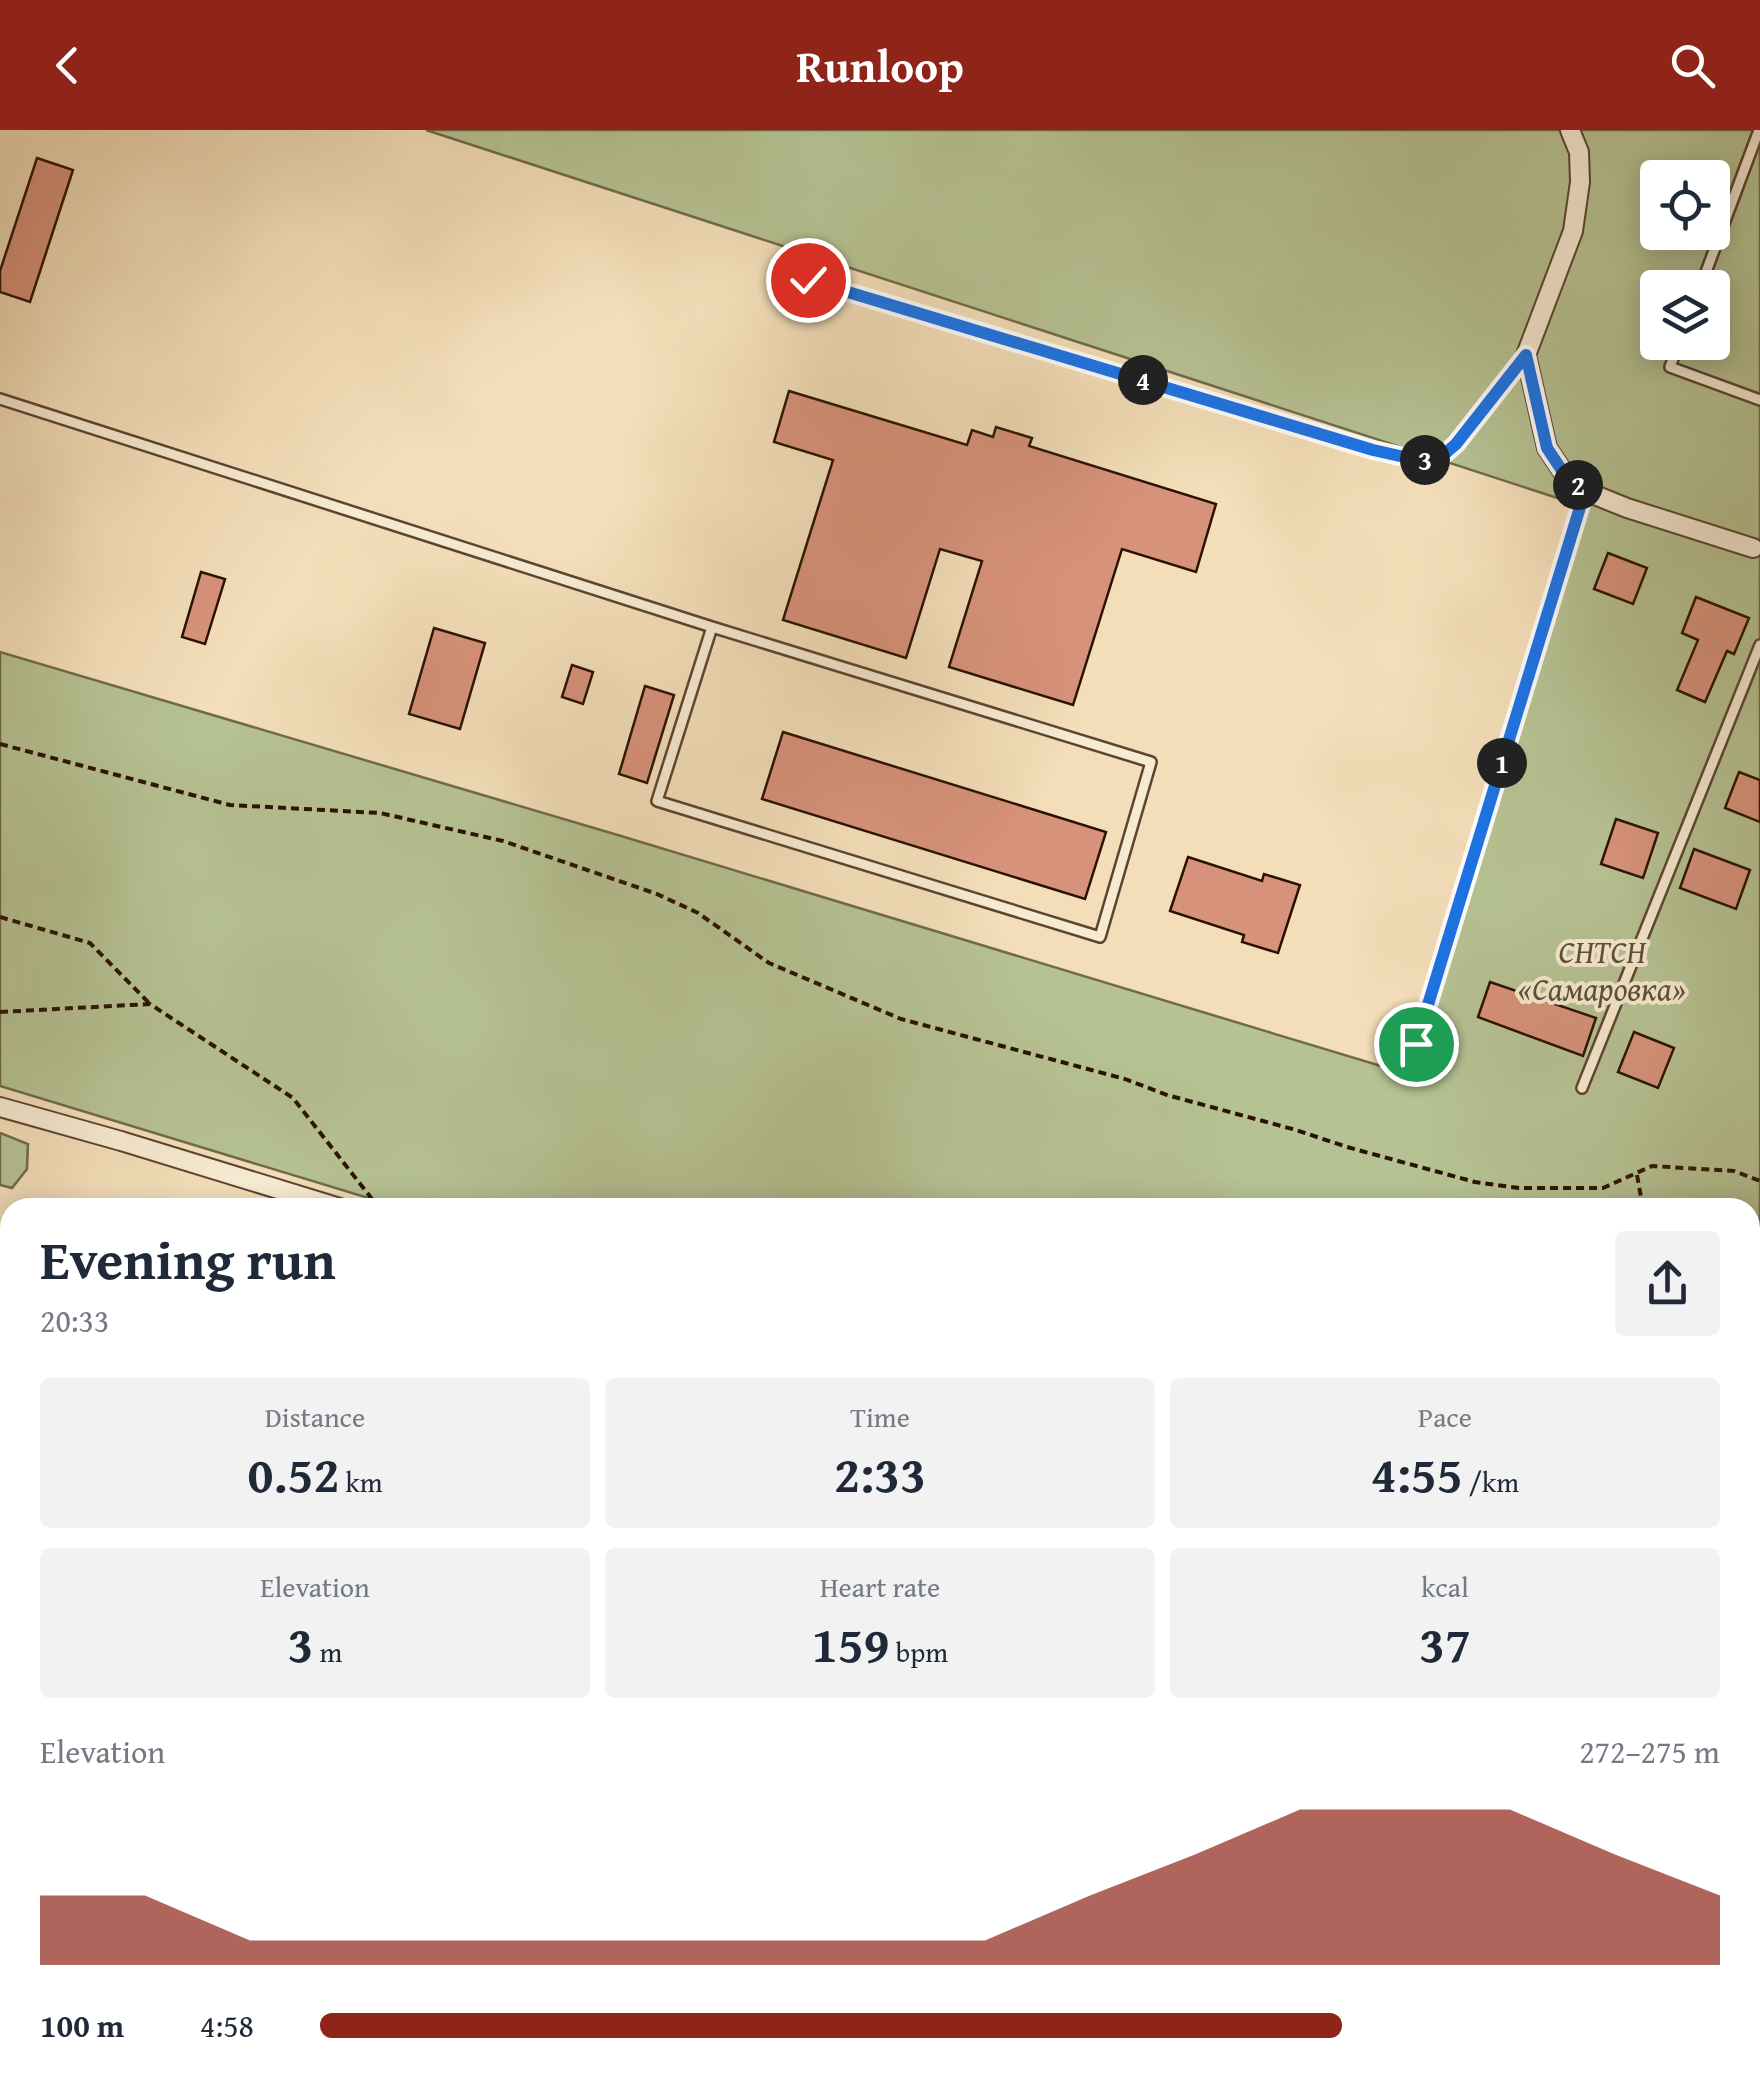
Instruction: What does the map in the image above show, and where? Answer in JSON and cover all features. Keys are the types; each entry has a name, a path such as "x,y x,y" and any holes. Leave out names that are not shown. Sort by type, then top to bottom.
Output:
{"street":[{"path":"1570,130 1579,152 1580,182 1573,231 1526,355 1547,448 1563,472 1585,491 1627,508 1758,543"},
{"path":"0,1107 307,1198"}],"lane":[{"path":"1707,270 1759,130"},
{"path":"808,280 1373,450 1422,461 1441,457 1456,444 1526,355"},
{"path":"1673,360 1670,367 1760,400"},
{"path":"0,399 712,627 1151,762 1100,936 657,801 712,627"},
{"path":"1416,1044 1585,491"},
{"path":"1582,1088 1760,645"}],"path":[{"path":"0,744 230,805 380,812 503,841 657,894 698,913 769,964 901,1018 1475,1182 1519,1188 1603,1188 1652,1166 1734,1171 1760,1181"},
{"path":"0,917 90,942 150,1004 293,1098 370,1198"},
{"path":"0,1012 150,1004"},
{"path":"1636,1175 1641,1198"}],"green space":[{"name":"СНТСН «Самаровка»","path":"426,130 1760,130 1760,1198 368,1198 0,1086 0,652 1404,1073 1582,506"},
{"path":"0,1133 28,1144 27,1169 12,1188 0,1185"}],"building":[{"path":"37,158 73,170 30,302 0,292 0,271"},
{"path":"789,391 967,445 972,430 993,437 996,427 1032,438 1029,446 1216,504 1196,572 1122,549 1073,705 949,667 982,561 940,549 906,658 783,620 833,460 774,442"},
{"path":"1608,553 1647,568 1633,604 1594,589"},
{"path":"201,572 225,579 205,644 182,637"},
{"path":"1696,597 1749,618 1734,654 1727,651 1705,702 1677,690 1698,640 1682,633"},
{"path":"434,628 485,643 460,729 409,714"},
{"path":"572,665 593,672 583,704 562,697"},
{"path":"645,686 674,695 647,783 619,774"},
{"path":"783,732 1106,832 1085,899 762,799"},
{"path":"1739,772 1760,780 1760,822 1725,808"},
{"path":"1616,819 1658,833 1643,878 1601,864"},
{"path":"1694,849 1750,870 1736,909 1680,888"},
{"path":"1188,857 1262,881 1264,874 1300,885 1278,953 1242,942 1244,935 1170,911"},
{"path":"1490,982 1596,1018 1583,1056 1478,1017"},
{"path":"1634,1032 1674,1048 1658,1088 1618,1072"}],"route":[{"path":"808,280 1373,450 1422,461 1441,457 1456,444 1526,355 1547,448 1563,472 1585,491 1416,1044"}]}
